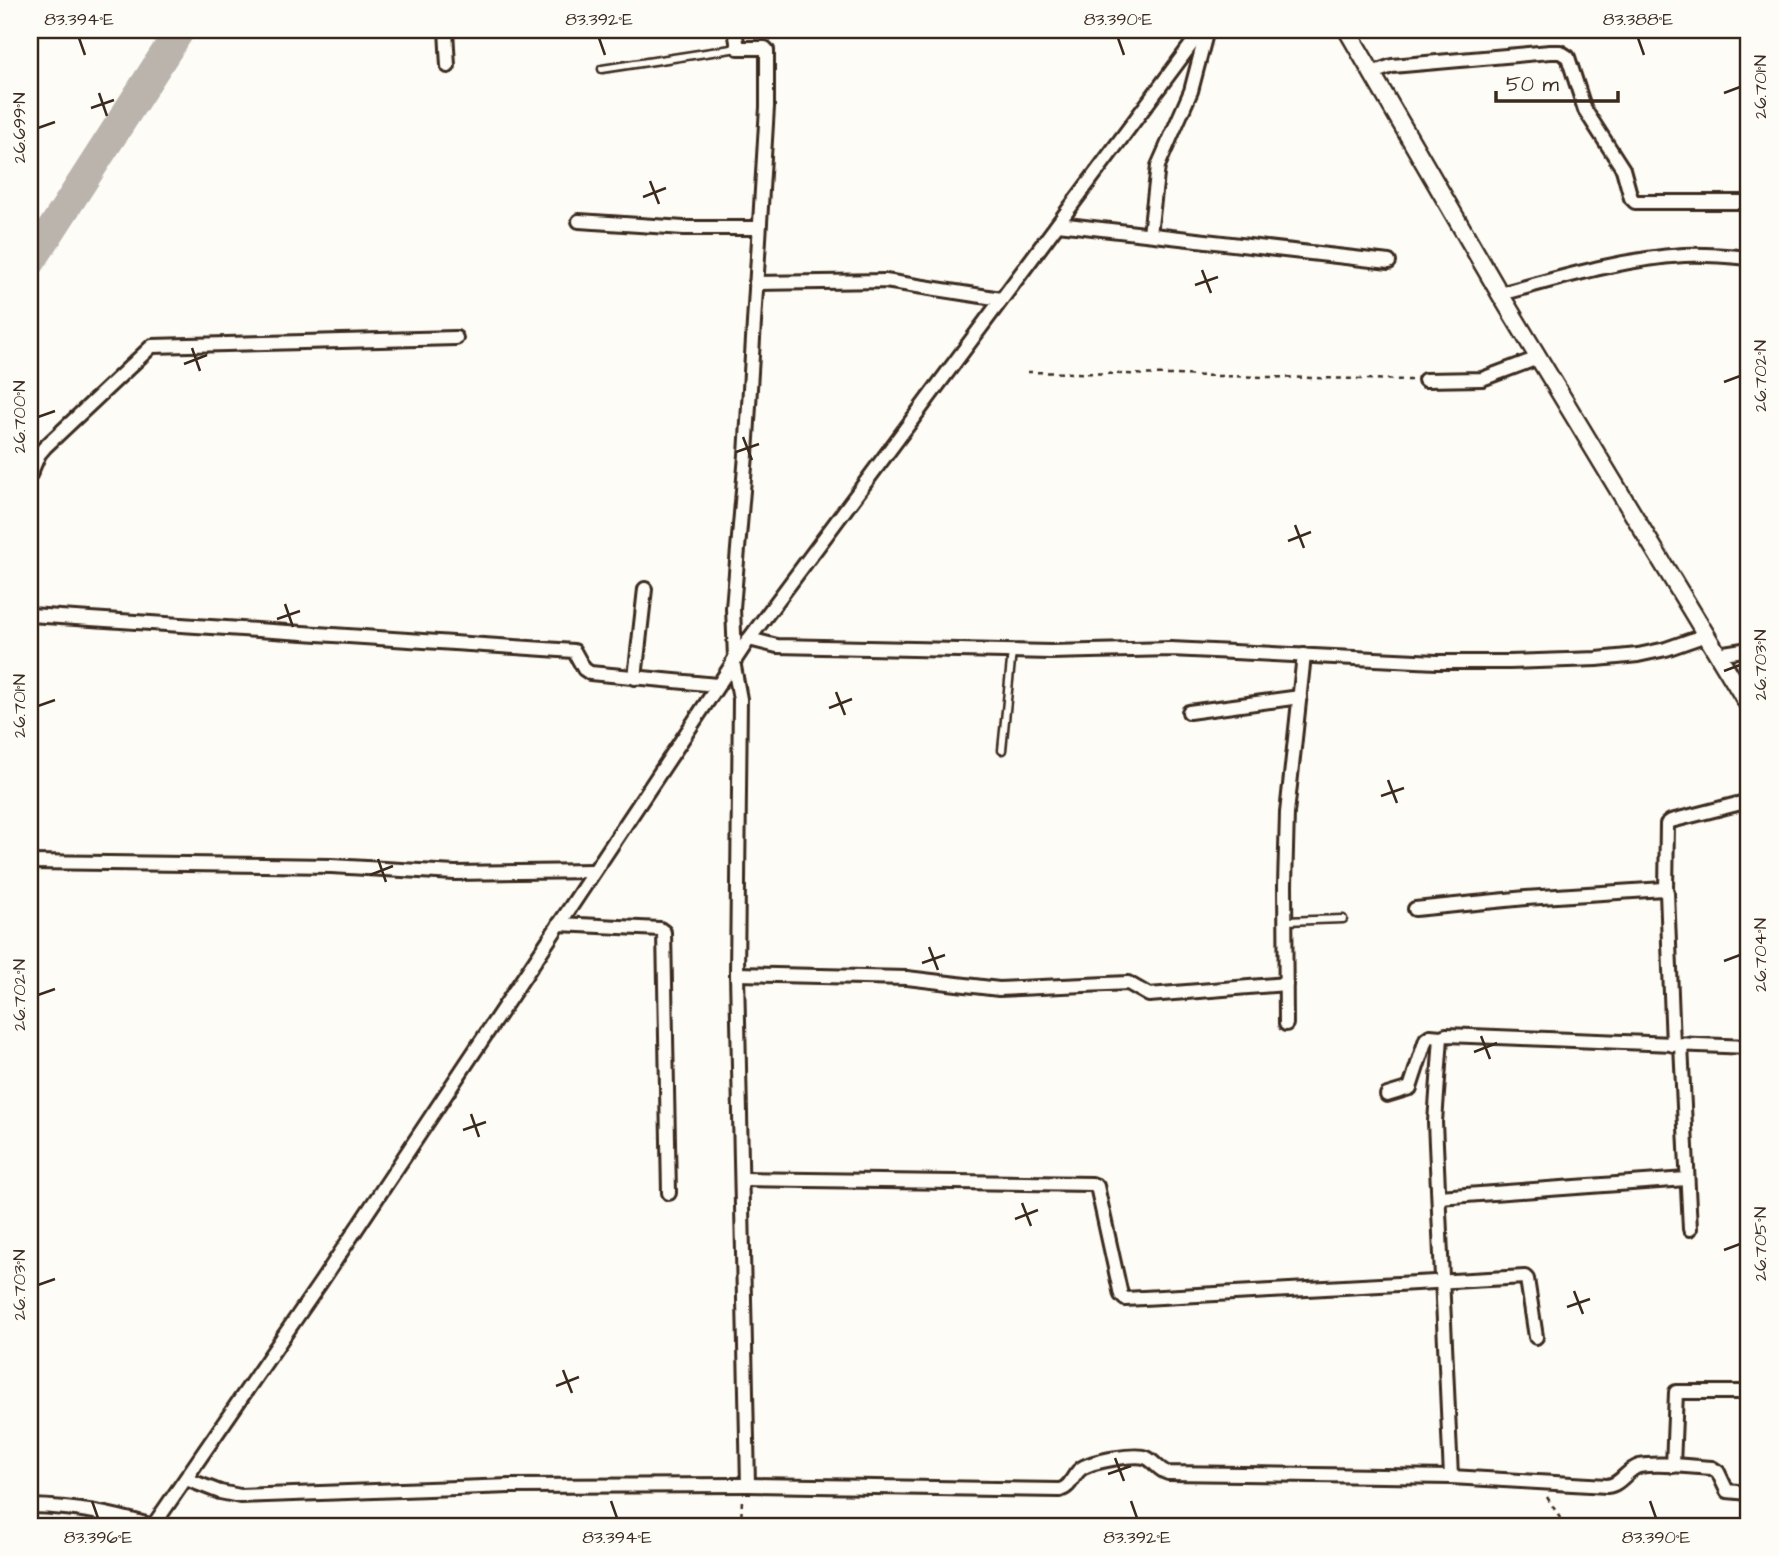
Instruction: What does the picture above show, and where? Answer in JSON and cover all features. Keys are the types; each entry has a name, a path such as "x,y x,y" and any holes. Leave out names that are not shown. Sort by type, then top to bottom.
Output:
{"street":[{"path":"446,30 448,66"},
{"path":"735,30 738,48 765,47 767,50 767,107 746,455 733,608 734,660 740,699 737,974 745,1485"},
{"path":"30,1506 104,1512 153,1526 321,1282 716,685 1202,30"},
{"path":"1150,234 1158,166 1191,91 1207,30"},
{"path":"1347,30 1538,358 1749,706"},
{"path":"1372,73 1392,66 1564,53 1568,57 1585,110 1623,169 1631,198 1635,202 1749,202"},
{"path":"579,221 684,228 759,228"},
{"path":"1058,224 1389,262"},
{"path":"1500,294 1657,257 1687,255 1749,258"},
{"path":"756,283 885,281 1001,299"},
{"path":"30,475 39,454 152,346 456,338"},
{"path":"1425,380 1482,379 1538,358"},
{"path":"635,678 645,589"},
{"path":"30,615 574,650 584,669 590,673 716,685"},
{"path":"749,639 778,646 1012,651 1171,649 1437,662 1597,659 1665,649 1706,635"},
{"path":"1718,654 1749,649"},
{"path":"1286,1024 1287,813 1304,655"},
{"path":"1189,712 1300,697"},
{"path":"1690,1229 1666,890 1667,824 1749,801"},
{"path":"30,862 331,866 455,873 594,872"},
{"path":"1415,909 1526,898 1666,890"},
{"path":"559,924 660,929 664,932 669,1193"},
{"path":"737,974 906,978 999,989 1128,983 1149,995 1286,984"},
{"path":"1387,1095 1410,1088 1426,1039 1430,1036 1749,1047"},
{"path":"1441,1037 1435,1122 1451,1476"},
{"path":"742,1179 1092,1184 1097,1186 1121,1295 1129,1299 1525,1277 1536,1337"},
{"path":"1439,1197 1686,1179"},
{"path":"1673,1466 1676,1392 1749,1392"},
{"path":"186,1479 220,1492 251,1496 510,1486 745,1485 1060,1490 1070,1485 1081,1468 1137,1456 1149,1459 1157,1468 1168,1473 1451,1476 1612,1486 1640,1466 1712,1468 1718,1472 1727,1491 1749,1493"}],"lane":[{"path":"602,69 738,48"},
{"path":"1002,750 1012,651"},
{"path":"1285,921 1343,919"}],"path":[{"path":"1027,372 1425,380"},
{"path":"1539,1482 1565,1526"},
{"path":"741,1526 745,1485"}],"waterway":[{"path":"30,263 180,30"}]}
